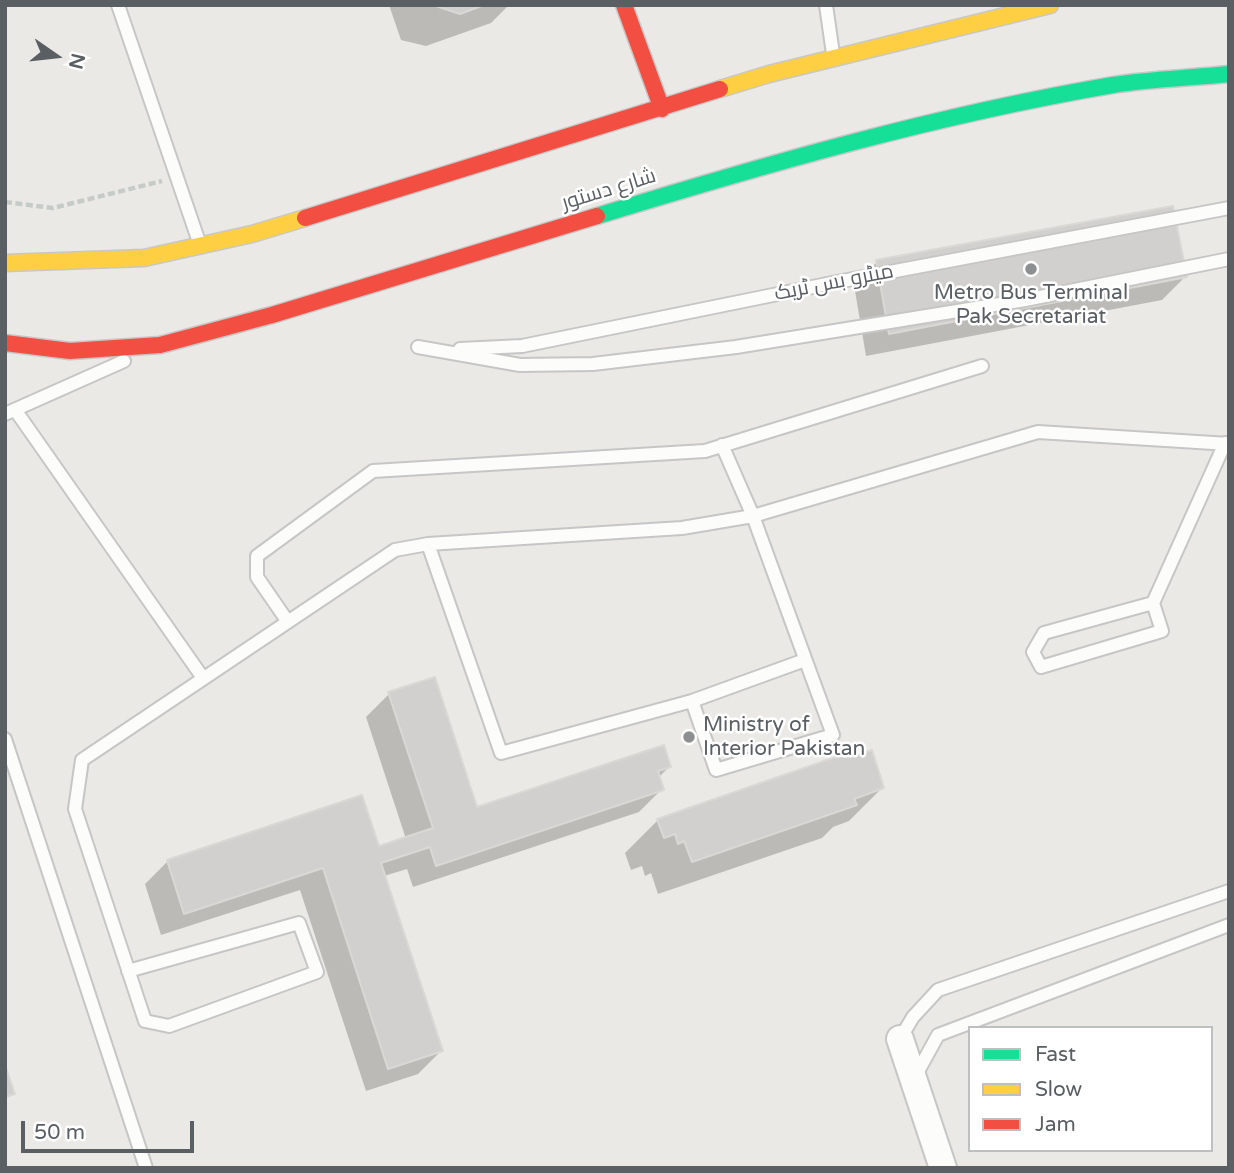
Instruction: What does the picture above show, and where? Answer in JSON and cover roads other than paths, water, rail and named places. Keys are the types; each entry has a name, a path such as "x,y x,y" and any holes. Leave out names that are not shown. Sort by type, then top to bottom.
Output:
{"main road":[{"path":"624,5 662,109"},
{"path":"5,263 144,258 252,234 769,74 1050,5"},
{"name":"شارع دستور","path":"5,343 70,351 160,345 272,315 717,179 936,120 1115,85 1229,74"}],"street":[{"path":"901,1039 943,1168"}],"lane":[{"path":"118,5 200,246"},
{"path":"827,5 834,58"},
{"name":"میٹرو بس ٹریک","path":"439,350 522,346 1229,208"},
{"name":"میٹرو بس ٹریک","path":"418,347 520,365 593,364 736,346 1025,300 1229,260"},
{"path":"160,345 11,413 204,678"},
{"path":"288,622 257,577 257,556 373,471 705,451 982,366"},
{"path":"128,971 299,923 317,972 169,1027 145,1020 128,971 75,809 82,760 395,550 428,544 682,528 753,516 1038,432 1227,443 1153,603 1162,631 1041,667 1033,652 1045,633 1153,603"},
{"path":"692,701 716,770 833,734 753,516 722,445"},
{"path":"428,544 501,753 692,701 805,660"},
{"path":"5,739 146,1168"},
{"path":"901,1039 913,1017 938,990 1229,891"},
{"path":"914,1082 938,1035 1229,925"}],"place":[{"name":"Metro Bus Terminal Pak Secretariat","path":"1031,269"},
{"name":"Ministry of Interior Pakistan","path":"689,737"}]}
